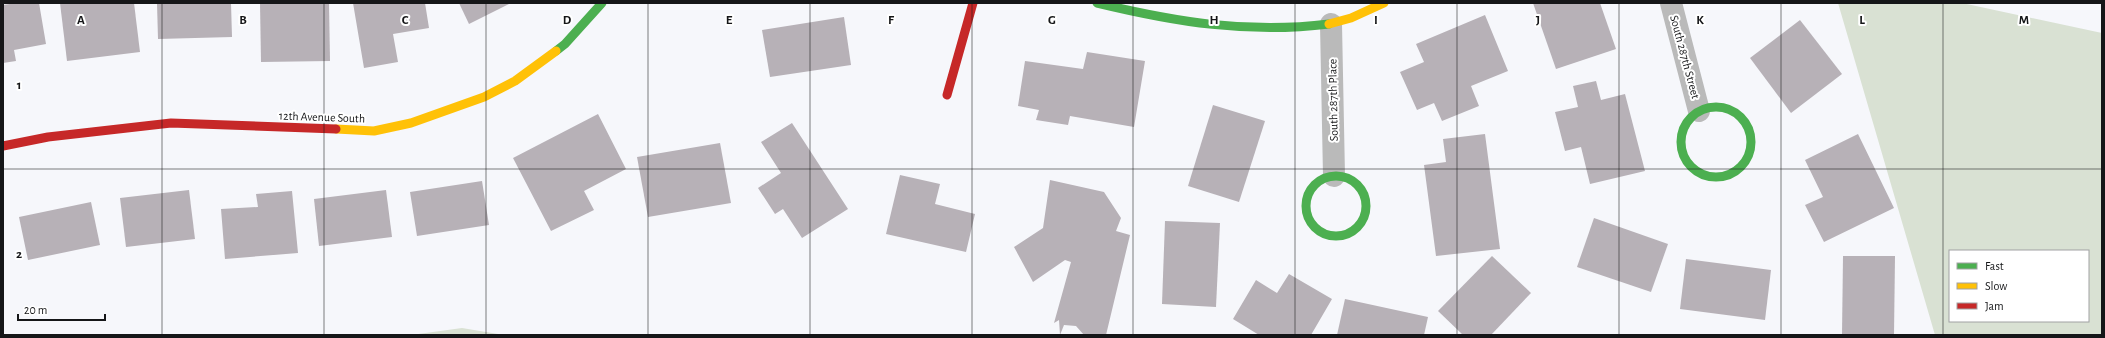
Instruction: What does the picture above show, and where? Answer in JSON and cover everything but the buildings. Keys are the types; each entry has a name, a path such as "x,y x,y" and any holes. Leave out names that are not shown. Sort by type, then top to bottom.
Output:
{"street":[{"name":"12th Avenue South","path":"3,146 48,137 171,123 374,131 411,123 484,97 515,81 565,44 602,3"},
{"path":"947,95 973,3"},
{"path":"1097,3 1206,26 1266,30 1331,24 1369,11 1384,3"},
{"name":"South 287th Street","path":"1671,3 1699,111"},
{"name":"South 287th Place","path":"1331,24 1334,176"},
{"name":"South 287th Street","path":"1710,107 1721,107 1732,111 1741,118 1748,127 1751,138 1748,155 1739,169 1729,175 1718,178 1706,176 1695,171 1684,157 1680,140 1683,129 1690,119 1699,111 1710,107"},
{"path":"1334,176 1353,180 1360,187 1367,205 1362,223 1355,230 1337,237 1327,235 1318,230 1310,222 1306,202 1309,192 1316,184 1324,178 1334,176"}],"shaded area":[{"path":"1838,3 1962,3 2102,33 2102,335 1935,335"},
{"path":"462,328 504,335 411,335"}],"traffic: fast":[{"path":"556,51 565,44 602,3"},
{"path":"1097,3 1184,21 1241,27 1270,28 1329,24"},
{"path":"1716,107 1729,110 1741,117 1748,129 1751,142 1748,155 1741,167 1729,174 1716,177 1703,174 1691,167 1684,155 1681,142 1684,129 1691,117 1703,110 1716,107"},
{"path":"1330,176 1342,176 1353,181 1361,189 1366,200 1366,206 1364,218 1353,231 1342,236 1330,236 1319,231 1311,223 1306,212 1306,200 1311,189 1319,181 1330,176"}],"traffic: slow":[{"path":"1329,24 1351,18 1384,3"},
{"path":"336,129 374,131 411,123 484,97 515,81 556,51"}],"traffic: jam":[{"path":"947,95 973,3"},
{"path":"3,146 48,137 171,123 336,129"}]}
